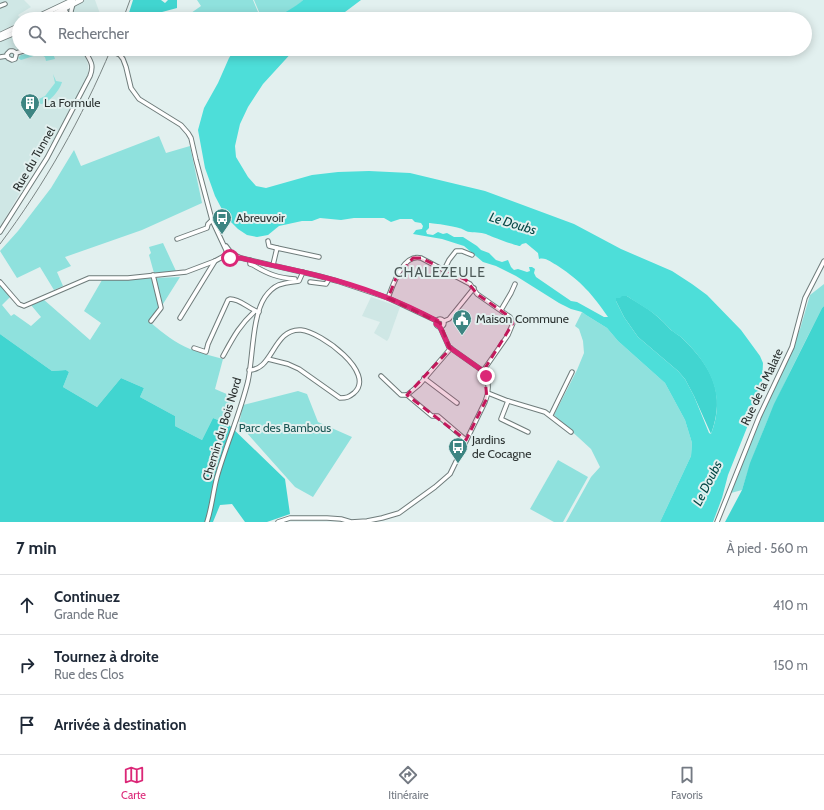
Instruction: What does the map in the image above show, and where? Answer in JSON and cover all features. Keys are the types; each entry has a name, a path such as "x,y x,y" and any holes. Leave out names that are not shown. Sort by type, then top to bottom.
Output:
{"main road":[{"path":"51,12 81,0"},
{"path":"57,12 62,8"},
{"path":"0,35 12,29"},
{"path":"0,39 12,34"}],"street":[{"path":"71,12 73,2"},
{"path":"0,6 5,4"},
{"path":"62,8 64,12"},
{"path":"62,8 65,12"},
{"path":"7,56 8,53 12,51"},
{"path":"0,57 7,56 9,59 13,60 16,56"},
{"name":"Rue du Tunnel","path":"0,232 47,158 90,76 92,65 87,56"},
{"path":"121,56 126,67 131,88 139,99 180,126 191,138 212,220 229,255"},
{"path":"177,239 207,228 208,224 212,220"},
{"path":"268,241 269,246 319,257"},
{"path":"273,265 277,248"},
{"path":"444,270 456,251 462,251 472,255"},
{"path":"0,282 19,304 26,305 88,278 128,278 186,272 229,255 329,279 388,298 437,321 441,319 444,321 449,319 474,288"},
{"path":"388,298 396,278 408,260 413,258 421,258 466,280 474,288 477,294 510,317 513,323 512,328 483,371"},
{"path":"180,318 217,260"},
{"path":"250,260 250,264 270,275 280,278 296,279"},
{"name":"Rue de la Malate","path":"716,522 759,417 792,347 805,298 824,261"},
{"name":"Chemin du Bois Nord","path":"207,522 217,478 248,380 257,312 263,300 271,290 279,284 299,281 302,272"},
{"path":"151,321 161,308 153,276"},
{"path":"310,282 326,284 329,279"},
{"path":"501,310 512,293 515,284"},
{"path":"194,348 206,352 213,333 230,298 239,301 257,312 244,320 223,356"},
{"path":"278,522 290,518 300,518 341,519 351,522 394,515 435,487 450,474 488,393 486,376 483,371 447,344 440,327 437,325 437,321"},
{"path":"440,327 444,326 444,321"},
{"path":"249,370 258,368 268,359 278,342 293,330 309,331 331,344 353,363 360,382 359,388 348,397 340,398 299,369 288,364 268,359"},
{"path":"381,376 401,395 407,395 419,385 451,348"},
{"path":"551,415 572,372"},
{"path":"424,378 457,403"},
{"path":"488,393 508,401 537,408 551,415 571,432"},
{"path":"407,395 432,416 438,416 466,440"},
{"path":"508,401 501,419 528,432"}],"highlighted area":[{"path":"413,258 421,258 466,280 477,294 510,317 513,323 484,370 487,398 466,440 407,395 450,349 440,323 388,298 396,278"}],"shaded area":[{"path":"0,0 24,0 31,7 23,12 12,12 12,26 0,32"},
{"path":"84,0 95,0 99,12 73,12 74,7"},
{"path":"133,0 161,0 165,3 168,0 177,0 177,8 162,12 129,12"},
{"path":"12,36 12,56 85,56 88,65 88,75 52,142 43,153 0,227 0,42"},
{"path":"627,296 653,313 683,339 702,360 714,382 716,394 717,406 711,434 685,379 678,371 638,337 624,317 616,301 616,298"},
{"path":"371,297 400,307 387,341 374,333 380,322 362,316"},
{"path":"824,306 824,522 725,522 742,490 750,463 774,404"},
{"path":"0,334 52,371 66,370 69,372 63,387 97,407 121,378 144,388 140,397 175,416 175,426 202,440 213,418 228,424 285,479 290,514 267,522 245,522 232,504 220,505 213,522 0,522"}],"green space":[{"path":"197,0 253,0 258,12 192,12 201,6"},
{"path":"254,0 303,0 287,12 259,12"},
{"path":"20,56 34,56 21,60 18,58"},
{"path":"43,56 54,56 55,59 46,61"},
{"path":"53,74 56,81 62,82 61,85 51,99 41,104 39,103 39,99 45,96 55,83"},
{"path":"159,136 166,153 190,146 202,203 142,230 65,257 71,266 57,272 63,286 54,290 40,267 17,278 0,251 18,231 51,188 74,150 81,166"},
{"path":"163,243 176,271 154,273 149,255 151,253 149,247"},
{"path":"180,277 151,323 169,338 185,347 223,359 215,389 236,398 228,424 213,418 202,440 175,426 175,416 140,397 144,388 121,378 97,407 63,387 69,372 66,370 52,371 0,334 0,284 11,296 2,305 11,316 14,314 31,326 41,317 31,305 43,299 90,340 101,323 84,311 102,280"},
{"path":"824,284 824,306 768,420 758,443 742,490 731,493 765,407 800,329 810,295"},
{"path":"582,312 607,328 618,341 665,383 685,420 692,443 691,456 660,522 566,522 591,477 600,467 591,449 554,415 584,353 583,341 579,329 575,326"},
{"name":"Parc des Bambous","path":"298,391 307,394 318,422 352,437 313,497 295,487 239,424 243,405"},
{"path":"558,460 588,477 563,522 554,522 530,509"}],"water":[{"path":"303,0 361,0 345,12 286,12"},
{"name":"Le Doubs","path":"230,56 289,56 263,84 248,107 240,124 235,146 236,157 248,177 256,186 266,188 312,175 369,171 410,173 485,191 574,224 621,249 672,271 707,295 741,330 760,356 763,363 762,382 756,405 728,475 722,498 713,522 660,522 691,456 692,443 685,420 665,383 618,341 607,328 582,312 571,309 559,303 516,276 496,266 483,262 464,246 442,239 413,234 416,230 422,229 423,226 421,223 415,222 412,219 400,219 391,222 384,218 354,218 341,220 320,218 312,221 302,221 279,226 268,235 257,237 247,235 238,229 226,217 215,196 205,168 198,130 204,108","holes":["429,223 460,228 469,232 484,233 518,246 526,243 538,253 539,259 547,260 558,266 580,283 608,317 604,317 577,302 571,301 536,277 534,273 535,269 532,267 529,267 530,271 527,272 518,269 514,270 508,260 502,262 496,260 489,253 481,250 463,237 454,237 447,233 443,234 438,232 433,235 427,234 426,231 429,228","627,296 649,310 683,339 693,349 708,371 713,382 717,407 711,434 709,433 694,396 685,379 678,371 638,337 624,317 616,298"]}],"railway":[{"path":"126,12 130,0"},
{"path":"0,244 32,198 62,150 88,100 108,56"}],"place":[{"name":"La Formule","path":"30,120"},
{"name":"Abreuvoir","path":"222,235"},
{"name":"Maison Commune","path":"462,336"},
{"name":"Jardins de Cocagne","path":"458,464"}],"district":[{"name":"CHALEZEULE","path":"440,272"}],"route":[{"path":"230,258 241,258 320,276 388,298 426,315 437,321 436,324 440,327 449,347 483,371 486,376"}]}
